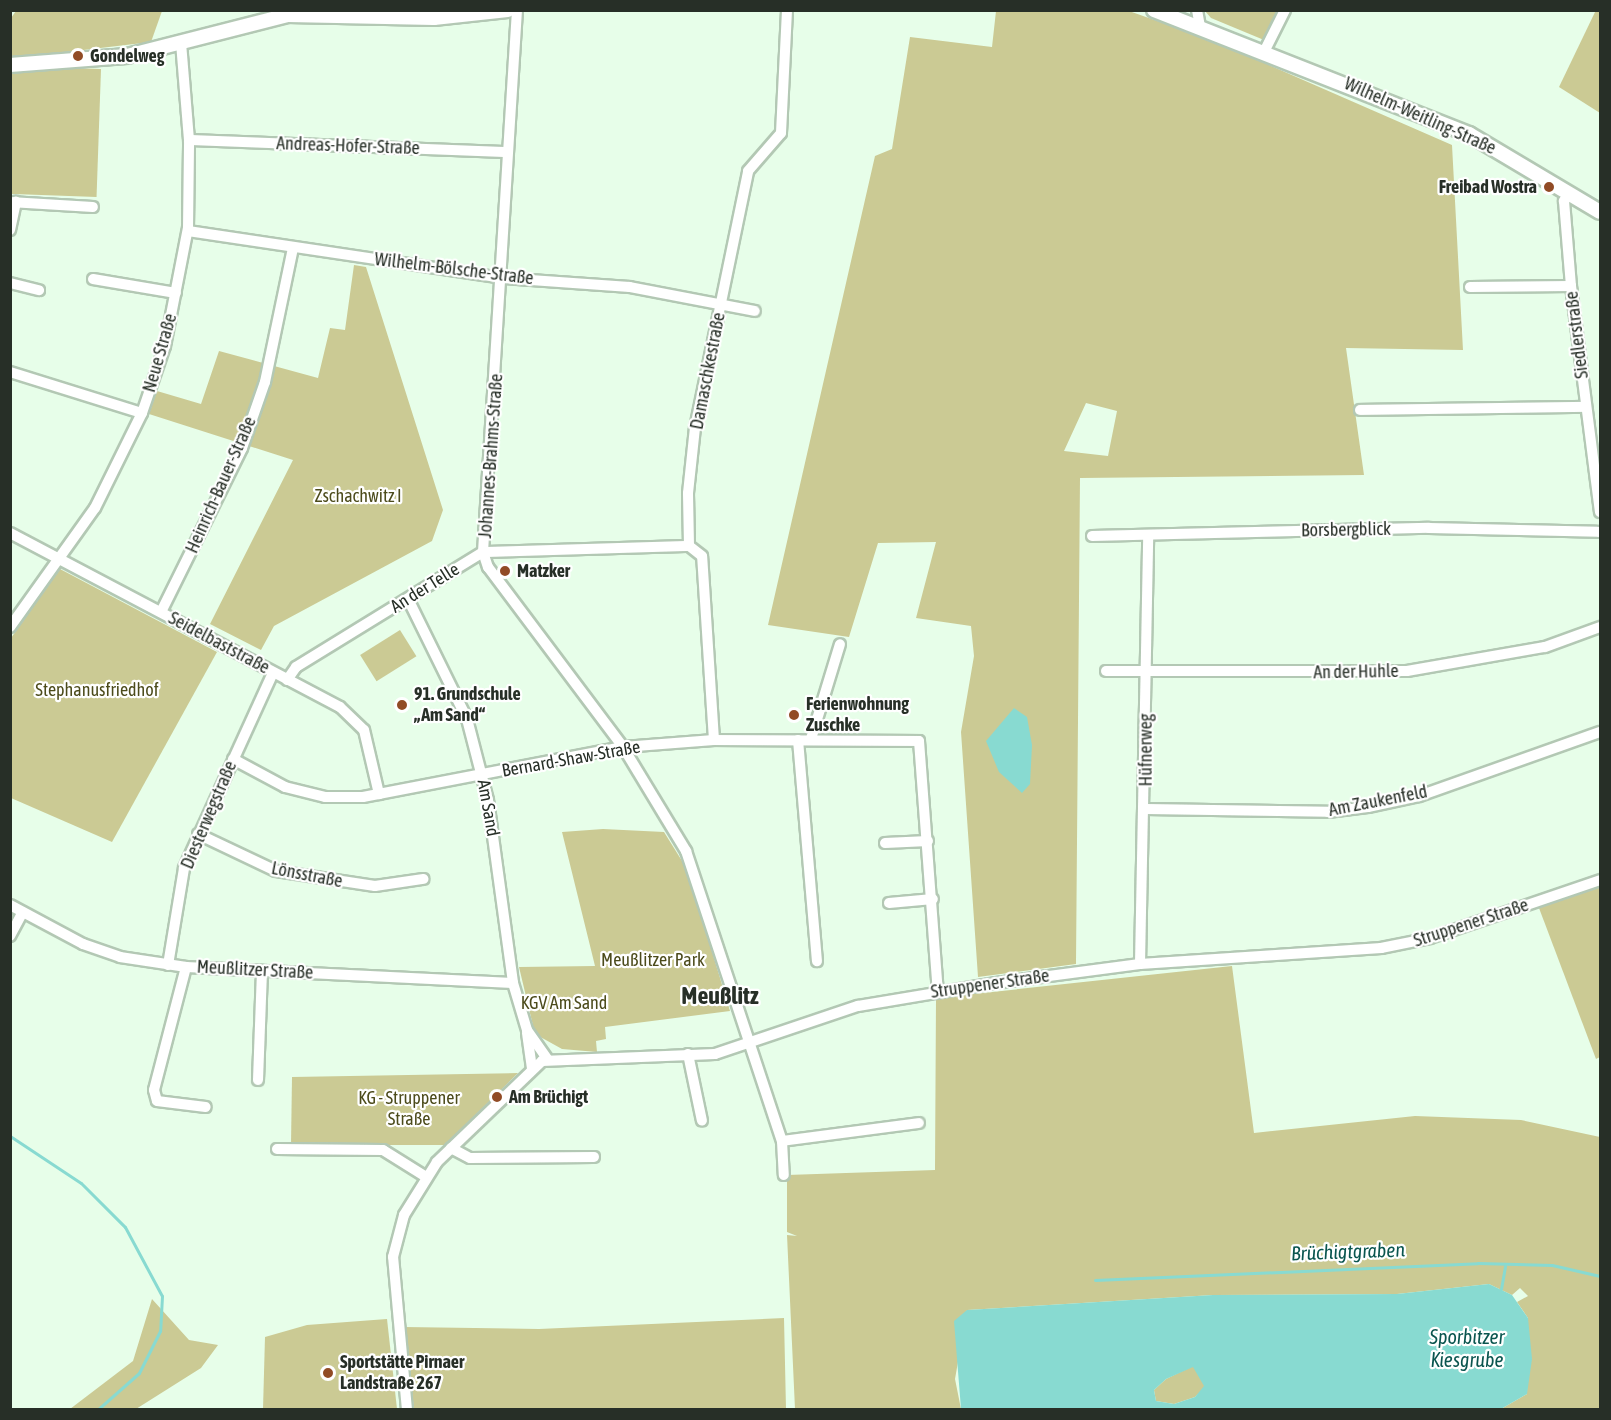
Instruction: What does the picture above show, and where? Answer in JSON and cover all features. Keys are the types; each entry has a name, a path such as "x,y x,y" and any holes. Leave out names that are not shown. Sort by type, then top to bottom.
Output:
{"street":[{"path":"10,65 128,56 181,42 261,15 434,18 508,10"},
{"name":"Johannes-Brahms-Straße","path":"518,10 506,152 504,278 483,552 488,567 624,747 693,866 749,1045 782,1141 784,1175"},
{"name":"Damaschkestraße","path":"689,546 695,428 748,171 781,133 787,10"},
{"name":"Wilhelm-Weitling-Straße","path":"1154,10 1265,50 1469,134 1600,213"},
{"path":"1197,10 1200,27"},
{"path":"1265,50 1285,10"},
{"name":"Neue Straße","path":"10,627 95,508 142,413 176,293 188,231 189,140 181,42"},
{"name":"Andreas-Hofer-Straße","path":"189,140 506,152"},
{"name":"Siedlerstraße","path":"1569,194 1564,201 1571,286 1600,512"},
{"path":"10,230 13,202 93,207"},
{"name":"Wilhelm-Bölsche-Straße","path":"188,231 504,278 630,287 755,311"},
{"name":"Heinrich-Bauer-Straße","path":"161,612 242,448 265,381 293,248"},
{"path":"93,279 176,293"},
{"path":"10,283 39,290"},
{"path":"1470,287 1571,286"},
{"path":"10,372 142,413"},
{"path":"1360,410 1586,407"},
{"name":"Borsbergblick","path":"1092,536 1429,528 1600,532"},
{"name":"Seidelbaststraße","path":"10,533 340,707 364,730 379,794"},
{"name":"Hüfnerweg","path":"1140,964 1146,809 1148,535"},
{"path":"483,552 689,546 702,556 714,740"},
{"name":"An der Telle","path":"287,680 296,667 483,552"},
{"name":"Am Sand","path":"408,599 462,708 482,775 513,983 527,1030 532,1069"},
{"name":"An der Huhle","path":"1106,671 1146,669 1407,672 1545,647 1600,627"},
{"path":"811,739 840,644"},
{"name":"Diesterwegstraße","path":"168,964 184,868 273,673"},
{"name":"Am Zaukenfeld","path":"1146,809 1328,812 1368,807 1419,795 1600,732"},
{"name":"Bernard-Shaw-Straße","path":"233,759 285,787 325,797 379,794 624,747 714,740 919,741 928,841"},
{"path":"798,740 817,961"},
{"name":"Lönsstraße","path":"198,834 276,871 375,886 423,879"},
{"path":"885,843 928,841 938,991"},
{"name":"Struppener Straße","path":"547,1059 688,1054 749,1045 858,1006 938,991 1140,964 1391,946 1600,880"},
{"path":"889,903 933,899"},
{"name":"Meußlitzer Straße","path":"10,905 82,944 186,967 513,983"},
{"path":"10,936 23,912"},
{"path":"186,967 154,1090 157,1101 206,1107"},
{"path":"258,1080 262,972"},
{"name":"Am Sand","path":"527,1030 547,1059"},
{"path":"688,1054 702,1121"},
{"path":"407,1410 393,1257 404,1215 426,1177 451,1148 532,1069 547,1059"},
{"path":"782,1141 919,1123"},
{"path":"451,1148 470,1158 594,1157"},
{"path":"277,1149 383,1150 426,1177"}],"green space":[{"path":"1596,10 1600,11 1600,113 1559,87"},
{"path":"16,11 162,11 151,42 16,58 11,56 11,18"},
{"path":"996,11 1129,11 1214,41 1452,145 1463,350 1346,348 1364,475 1080,478 1076,964 978,977 961,732 974,656 971,626 916,618 936,542 878,543 849,637 768,625 875,156 892,149 910,37 992,47","holes":["1086,403 1117,411 1108,456 1064,451"]},
{"path":"1205,11 1279,11 1264,40 1211,18"},
{"path":"11,66 101,69 97,197 10,194"},
{"name":"Zschachwitz I","path":"354,265 366,267 443,510 432,541 274,626 261,650 210,624 293,460 149,414 157,391 201,404 219,351 318,378 330,328 345,330"},
{"name":"Stephanusfriedhof","path":"60,569 217,652 112,842 11,798 11,638"},
{"path":"400,630 416,656 377,681 360,655"},
{"name":"Meußlitzer Park","path":"603,829 664,832 687,869 730,1011 605,1027 606,1039 596,1041 597,1052 562,1049 535,1034 519,967 595,966 562,832"},
{"path":"1600,886 1600,1057 1596,1059 1539,908"},
{"path":"1232,966 1254,1133 1415,1116 1521,1120 1600,1137 1600,1409 1501,1409 1527,1394 1528,1318 1517,1302 1528,1296 1520,1288 1512,1295 1489,1284 1397,1294 1213,1295 967,1310 955,1379 961,1409 795,1409 787,1235 797,1236 787,1232 787,1175 935,1170 936,998"},
{"name":"KG - Struppener Straße","path":"518,1073 445,1145 291,1145 292,1077"},
{"path":"152,1299 189,1340 218,1345 201,1368 136,1409 70,1409 133,1361"},
{"path":"784,1318 786,1409 414,1409 404,1327 539,1329"},
{"name":"Sportstätte Pirnaer Landstraße 267","path":"387,1319 397,1409 263,1409 265,1337 307,1325"},
{"path":"1193,1366 1201,1373 1205,1387 1195,1397 1174,1404 1156,1401 1154,1390 1166,1379"}],"water":[{"path":"1014,708 1027,717 1032,745 1030,784 1022,793 999,772 986,741"},
{"name":"Sporbitzer Kiesgrube","path":"1489,1284 1512,1295 1528,1318 1532,1359 1527,1394 1501,1409 961,1409 954,1321 967,1310 1213,1295 1397,1294","holes":["1193,1367 1204,1386 1195,1397 1174,1404 1156,1401 1154,1390 1166,1379"]}],"waterway":[{"path":"10,1136 81,1183 125,1227 162,1296 160,1331 139,1373 97,1410"},
{"name":"Brüchigtgraben","path":"1095,1280 1478,1263 1552,1265 1600,1276"},
{"path":"1501,1289 1505,1266"}],"place":[{"name":"Gondelweg","path":"78,56"},
{"name":"Freibad Wostra","path":"1549,187"},
{"name":"Matzker","path":"505,571"},
{"name":"91. Grundschule „Am Sand“","path":"402,705"},
{"name":"Ferienwohnung Zuschke","path":"794,715"},
{"name":"Am Brüchigt","path":"497,1097"},
{"name":"Sportstätte Pirnaer Landstraße 267","path":"328,1373"}],"district":[{"name":"Meußlitz","path":"720,996"}],"park label":[{"name":"KGV Am Sand","path":"564,1003"}]}
